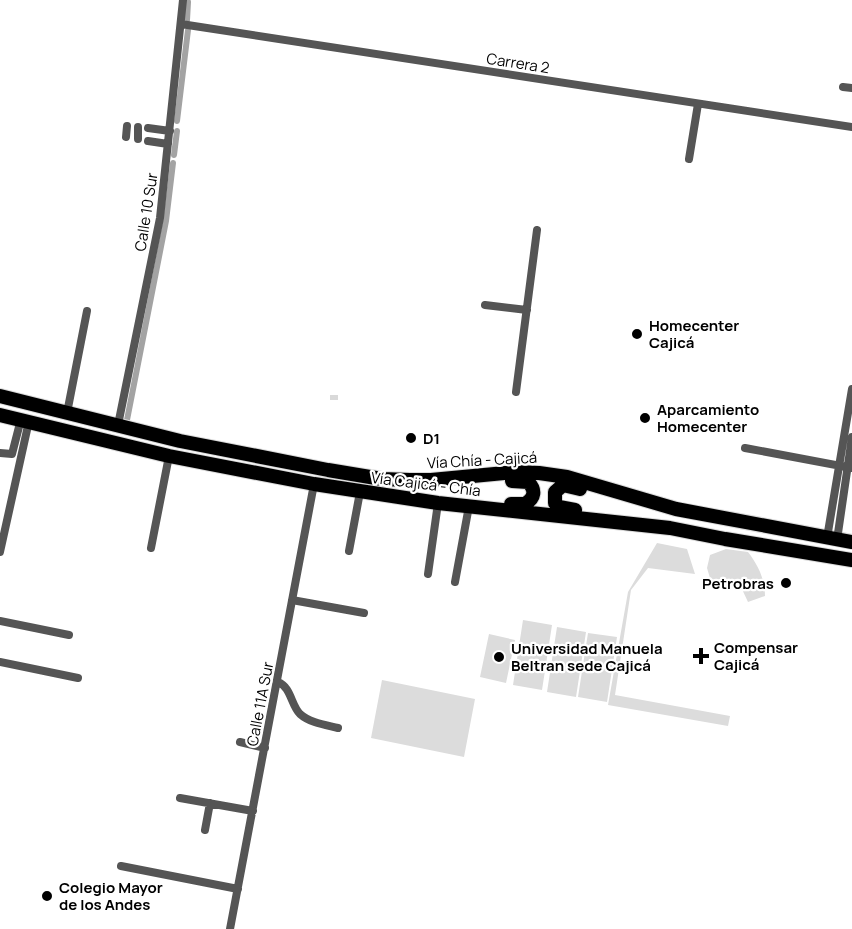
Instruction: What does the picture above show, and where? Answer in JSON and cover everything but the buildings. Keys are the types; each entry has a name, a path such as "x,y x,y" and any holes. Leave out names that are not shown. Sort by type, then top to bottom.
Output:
{"highway":[{"name":"Vía Chía - Cajicá","path":"3,397 180,441 382,479 431,480 539,472 567,477 676,508 852,542"},
{"name":"Vía Cajicá - Chía","path":"0,415 169,456 360,492 473,507 638,524 852,560"},
{"path":"456,478 471,484 519,480 528,482 532,486 533,497 525,504 485,502 473,507"},
{"path":"625,495 608,498 563,485 558,487 553,497 559,507 678,523 688,532"}],"street":[{"name":"Calle 10 Sur","path":"118,425 155,242 170,131 183,0"},
{"name":"Carrera 2","path":"181,24 852,127"},
{"path":"689,159 698,104"},
{"path":"126,137 127,126"},
{"path":"138,127 138,139"},
{"path":"168,144 151,141 151,128 170,131"},
{"path":"516,392 537,230"},
{"path":"485,305 527,310"},
{"path":"67,413 87,311"},
{"path":"846,467 852,389"},
{"path":"0,453 12,454 25,420"},
{"path":"0,552 25,420"},
{"path":"832,539 852,437"},
{"path":"745,448 846,467"},
{"path":"151,548 169,456"},
{"name":"Calle 11A Sur","path":"230,929 314,484"},
{"path":"349,551 360,492"},
{"path":"428,574 438,502"},
{"path":"455,582 473,507"},
{"path":"292,600 364,613"},
{"path":"0,621 69,635"},
{"path":"0,662 78,678"},
{"path":"278,682 285,686 302,716 318,724 338,728"},
{"path":"240,742 265,748"},
{"path":"180,798 253,811"},
{"path":"205,830 210,803"},
{"path":"121,866 238,890"}],"shaded area":[{"path":"657,543 687,549 695,574 648,568 631,590 615,695 730,716 728,726 608,705 628,592"},
{"path":"726,549 748,552 760,572 765,596 748,602 741,587 720,583 710,578 707,568 710,555"},
{"path":"523,620 552,625 542,690 513,685"},
{"path":"557,627 586,632 576,697 547,692"},
{"path":"588,633 617,637 607,702 578,697"},
{"path":"489,634 515,640 506,683 480,677"},
{"path":"382,680 475,699 464,757 371,738"}],"waterway":[{"path":"187,20 188,2"},
{"path":"177,121 188,30"},
{"path":"174,155 177,131"},
{"path":"127,420 166,221 173,163"}],"tunnel":[{"path":"334,395 334,400"}],"place":[{"name":"Homecenter Cajicá","path":"637,334"},
{"name":"Aparcamiento Homecenter","path":"645,418"},
{"name":"D1","path":"411,438"},
{"name":"Petrobras","path":"786,583"},
{"name":"Compensar Cajicá","path":"701,656"},
{"name":"Universidad Manuela Beltran sede Cajicá","path":"499,657"},
{"name":"Colegio Mayor de los Andes","path":"47,896"}]}
